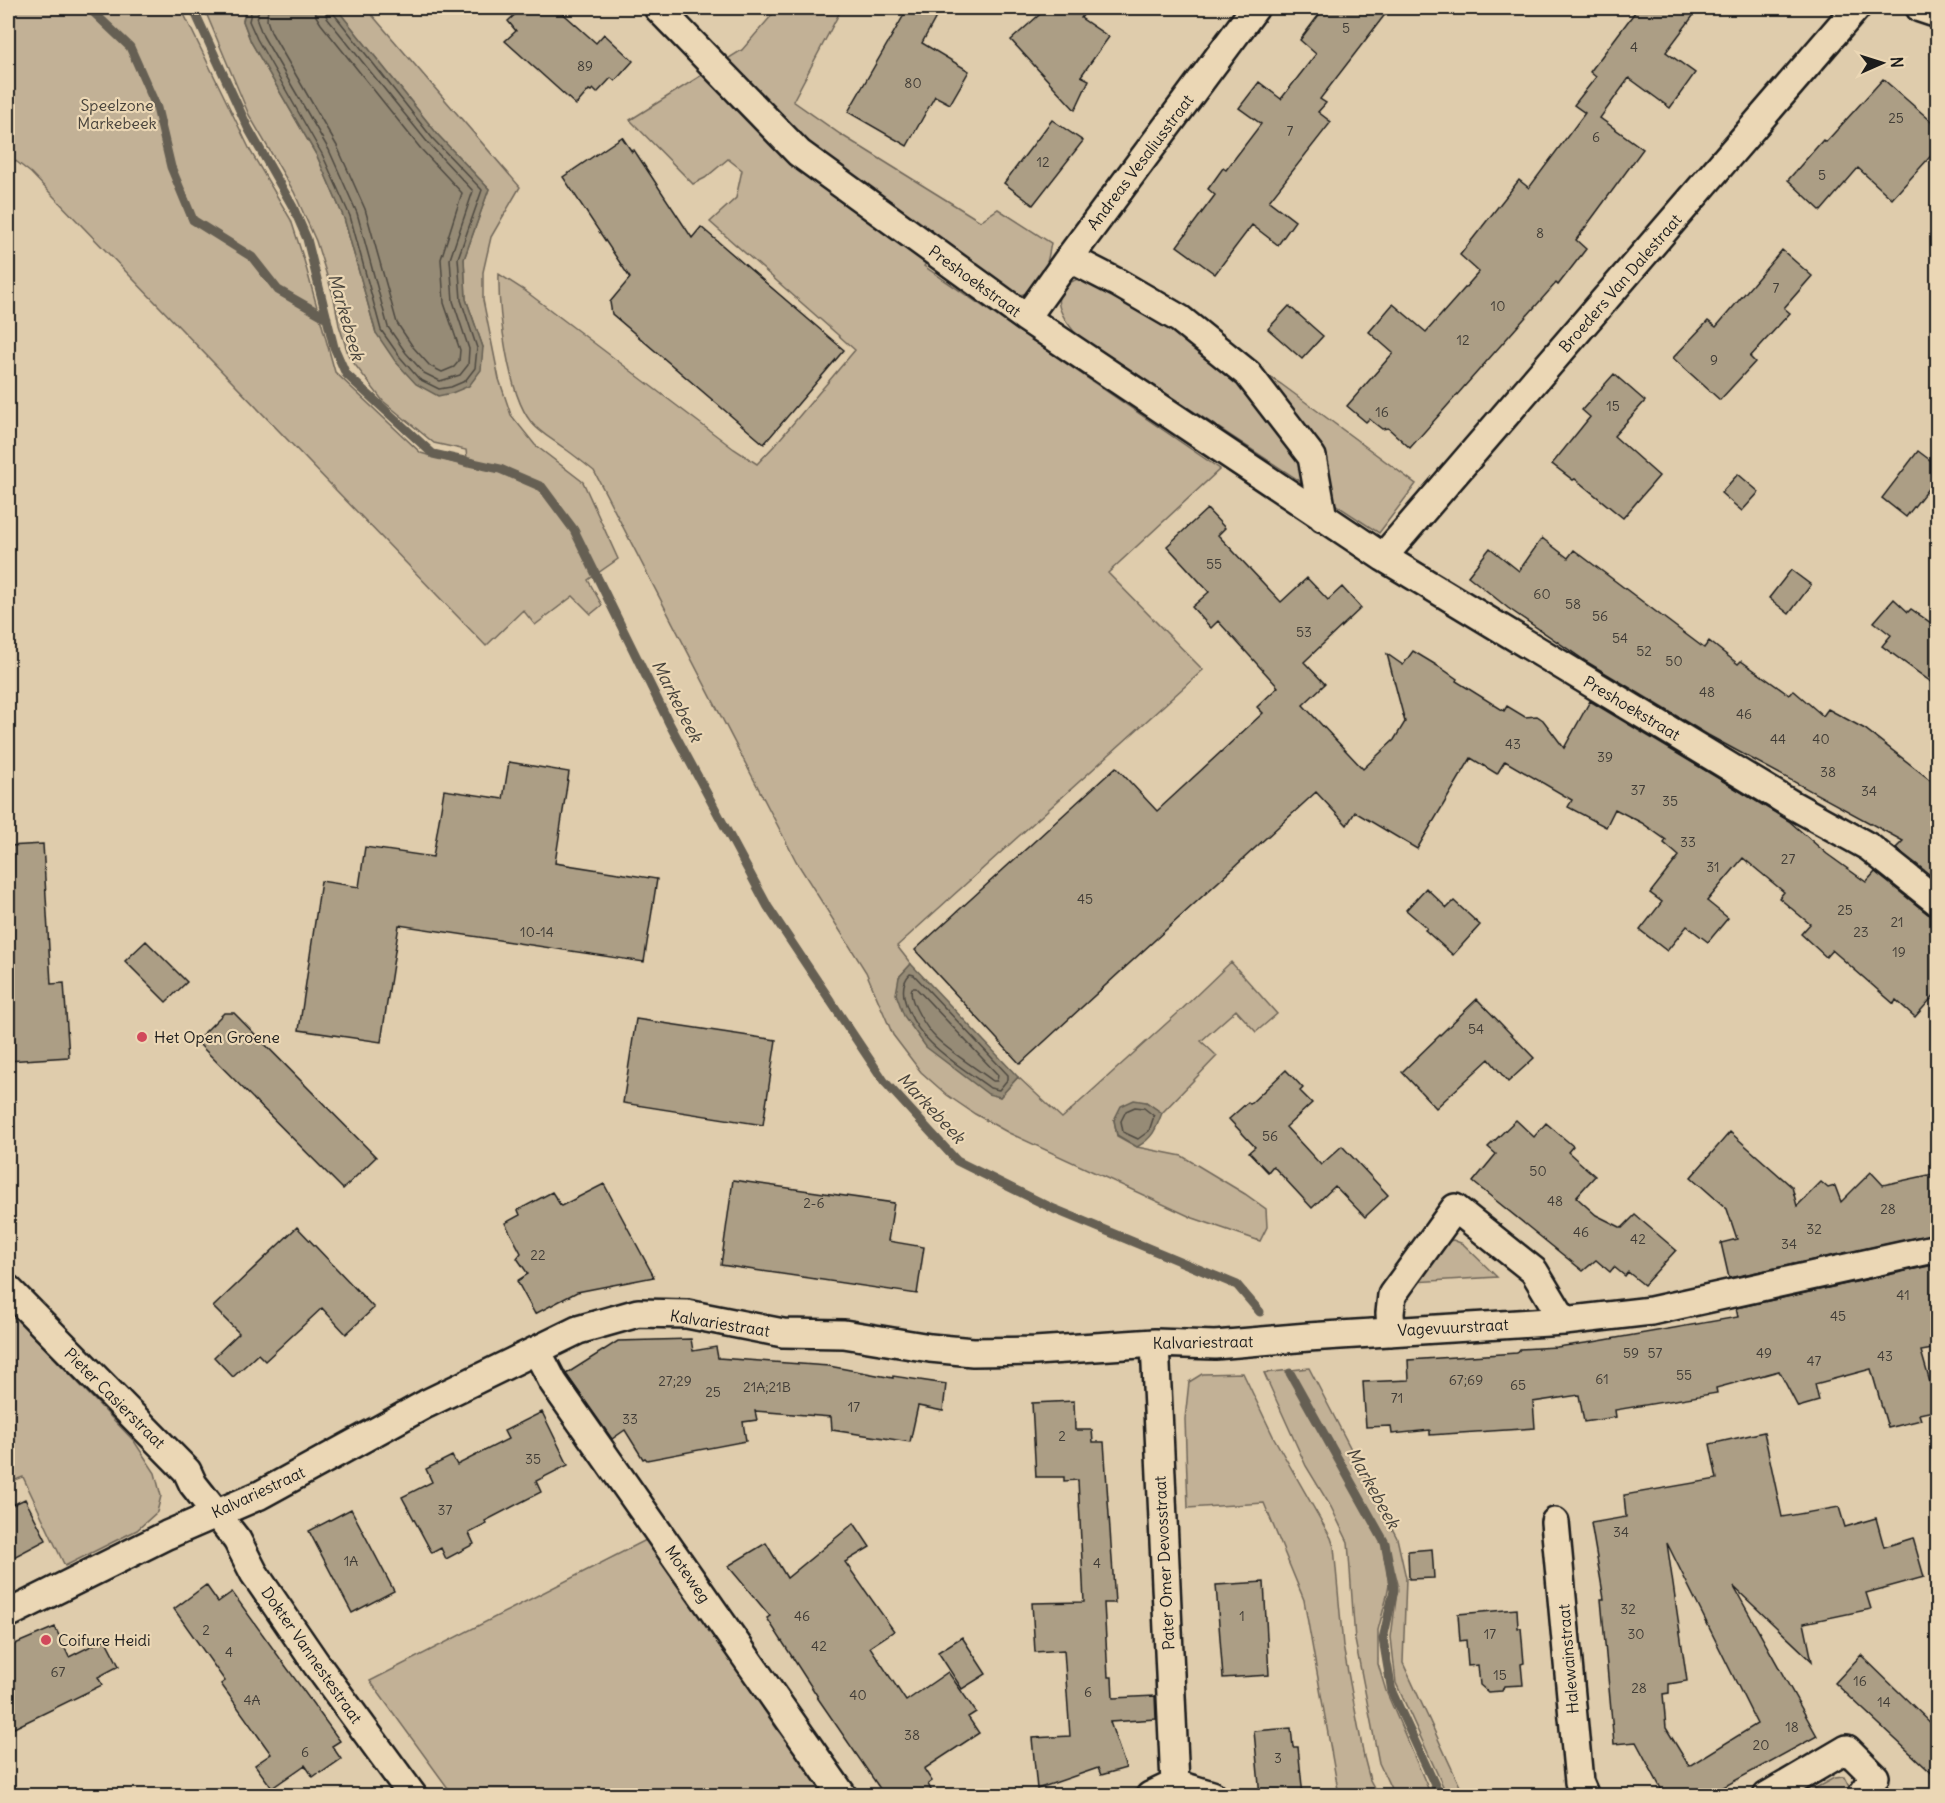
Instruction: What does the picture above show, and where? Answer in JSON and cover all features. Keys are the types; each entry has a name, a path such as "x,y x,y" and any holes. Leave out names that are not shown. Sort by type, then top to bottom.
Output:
{"street":[{"name":"Preshoekstraat","path":"658,8 798,153 1026,318 1383,557 1791,804 1869,847 1938,903"},
{"name":"Andreas Vesaliusstraat","path":"1026,318 1255,8"},
{"name":"Broeders Van Dalestraat","path":"1383,557 1856,8"},
{"path":"1920,8 1938,14"},
{"path":"1069,258 1180,319 1248,374 1311,457 1323,518"},
{"name":"Vagevuurstraat","path":"1564,1320 1534,1271 1455,1208 1392,1295 1390,1313 1391,1332 1564,1320 1651,1311 1938,1248"},
{"name":"Pieter Casierstraat","path":"8,1289 187,1471 193,1484 216,1512"},
{"name":"Kalvariestraat","path":"8,1614 216,1512 260,1495 426,1404 578,1330 638,1313 687,1314 783,1333 844,1335 973,1352 1035,1351 1155,1343 1215,1345 1391,1332"},
{"name":"Pater Omer Devosstraat","path":"1155,1343 1175,1784"},
{"name":"Moteweg","path":"537,1351 553,1382 843,1796"},
{"name":"Dokter Vannestestraat","path":"216,1512 237,1540 254,1573 317,1665 413,1796"},
{"name":"Halewainstraat","path":"1555,1521 1579,1782 1585,1796"},
{"path":"1767,1796 1847,1749 1875,1777 1861,1796"},
{"path":"1150,1796 1175,1784 1212,1795"}],"green space":[{"name":"Speelzone Markebeek","path":"8,8 181,8 251,152 291,220 335,372 421,453 468,467 466,450 434,443 383,401 349,357 316,241 294,192 249,115 204,8 246,8 243,21 251,42 317,156 344,218 376,333 483,347 466,299 464,259 489,189 438,135 336,8 366,8 520,187 491,237 483,272 483,300 499,379 511,415 535,445 583,482 618,559 588,580 602,605 591,614 573,596 535,625 523,610 486,646 31,173 8,155"},
{"path":"778,8 842,8 793,101 840,134 980,221 998,209 1051,243 1046,267 1039,282 1034,289 1019,295 1012,294 992,283 941,245 924,266 1220,469 1108,573 1203,670 897,946 911,964 899,977 1000,1097 1018,1077 1062,1118 1231,962 1277,1014 1256,1032 1236,1010 1201,1041 1217,1056 1162,1113 1146,1102 1114,1120 1117,1136 1137,1147 1182,1156 1266,1209 1267,1227 1260,1241 1193,1218 1009,1133 947,1095 921,1072 893,1035 866,972 796,861 594,471 531,422 516,392 506,351 500,308 499,274 524,290 757,464 855,350 710,222 736,198 742,170 728,159 705,178 693,184 630,120 742,50"},
{"path":"1080,278 1205,334 1281,384 1416,484 1379,533 1077,335 1061,311 1059,296 1062,289 1069,283"},
{"path":"1453,1240 1463,1244 1497,1277 1414,1282 1445,1242"},
{"path":"8,1310 134,1441 155,1473 161,1496 157,1512 137,1530 65,1566 23,1477 8,1483"},
{"path":"1309,1368 1397,1538 1406,1578 1403,1663 1464,1795 1447,1795 1396,1683 1391,1637 1398,1584 1395,1572 1387,1573 1389,1584 1378,1630 1378,1664 1386,1691 1431,1795 1394,1795 1379,1763 1355,1640 1348,1542 1331,1507 1306,1466 1264,1373"},
{"path":"1243,1373 1274,1438 1334,1547 1343,1646 1364,1757 1370,1780 1378,1795 1339,1795 1304,1600 1264,1503 1188,1508 1185,1419 1189,1382 1202,1374"},
{"path":"648,1539 779,1732 826,1795 453,1795 370,1681"},
{"path":"1844,1777 1849,1787 1843,1795 1803,1795 1834,1778"}],"water":[{"path":"246,8 336,8 438,135 489,189 464,259 466,299 483,347 481,370 469,386 438,396 416,384 395,361 376,333 344,218 317,156 251,42 243,21"},
{"path":"911,964 1018,1077 1000,1097 988,1094 926,1047 904,1016 896,994 899,977"},
{"path":"1134,1100 1146,1102 1162,1113 1153,1133 1137,1147 1117,1135 1114,1120 1121,1106"}],"building":[{"path":"522,8 557,8 596,43 604,34 633,61 615,81 611,78 597,93 593,89 589,90 576,105 505,41 516,31 508,21"},
{"path":"908,8 941,8 922,43 969,71 950,104 935,96 907,146 848,112"},
{"path":"1047,8 1088,8 1081,18 1109,37 1081,76 1089,80 1075,110 1011,40"},
{"path":"1324,8 1390,8 1320,99 1326,103 1318,112 1331,122 1269,201 1295,221 1278,245 1252,225 1215,274 1177,246 1215,195 1208,189 1223,168 1226,170 1261,124 1239,108 1259,82 1281,99 1316,54 1300,40"},
{"path":"1638,8 1699,8 1666,52 1695,73 1670,108 1629,78 1600,118 1643,149 1576,240 1586,249 1558,285 1556,283 1410,448 1388,428 1382,429 1369,419 1366,422 1347,406 1393,353 1369,332 1393,304 1426,332 1479,272 1460,255 1519,180 1529,188 1585,113 1574,105 1596,77 1590,72"},
{"path":"1883,79 1938,127 1938,148 1892,199 1858,168 1821,211 1788,180 1823,140 1826,142"},
{"path":"1052,120 1083,141 1033,205 1004,183"},
{"path":"622,137 632,152 634,150 692,238 701,227 844,350 764,444 612,314 610,302 630,278 563,177"},
{"path":"1782,250 1812,276 1784,308 1790,313 1750,357 1755,362 1720,400 1673,358 1708,321 1716,327"},
{"path":"1289,306 1323,336 1302,359 1268,329"},
{"path":"1614,374 1645,401 1614,436 1659,476 1623,518 1575,479 1573,480 1552,464 1590,417 1582,410"},
{"path":"1918,451 1938,466 1938,476 1906,517 1882,498"},
{"path":"1738,474 1759,492 1742,511 1721,493"},
{"path":"1207,509 1225,528 1218,535 1281,602 1307,578 1328,600 1342,587 1361,608 1304,662 1325,684 1303,705 1363,769 1394,740 1405,722 1387,654 1403,665 1413,651 1504,711 1507,706 1525,717 1537,716 1543,720 1564,748 1590,701 1789,821 1827,854 1866,882 1875,872 1928,914 1938,917 1938,991 1915,1017 1896,1000 1894,1004 1832,950 1826,957 1801,934 1810,924 1779,898 1784,892 1743,858 1707,901 1728,918 1708,942 1687,926 1667,951 1640,930 1662,902 1650,893 1679,856 1664,843 1666,840 1642,823 1615,809 1606,827 1568,807 1572,800 1505,761 1497,774 1471,758 1417,849 1355,812 1347,825 1316,792 1020,1064 915,950 1116,767 1157,811 1263,713 1257,707 1278,687 1218,621 1211,628 1192,607 1209,592 1167,546"},
{"path":"1542,538 1568,558 1574,550 1704,648 1709,641 1738,664 1741,661 1789,695 1793,690 1823,716 1828,709 1865,729 1938,786 1938,881 1896,848 1903,841 1708,735 1587,662 1508,608 1468,576 1490,548 1519,571"},
{"path":"1791,570 1811,585 1789,614 1769,598"},
{"path":"1894,599 1908,612 1911,609 1938,628 1938,687 1882,646 1891,635 1874,622"},
{"path":"509,762 569,772 555,863 657,879 644,962 399,925 381,1042 299,1030 321,881 359,887 365,847 433,857 444,790 503,799"},
{"path":"43,844 51,984 64,983 69,1057 8,1061 8,846"},
{"path":"1426,888 1447,908 1454,901 1480,925 1453,955 1406,910"},
{"path":"146,941 187,982 166,1002 125,961"},
{"path":"1477,999 1534,1058 1508,1082 1489,1059 1436,1108 1402,1072"},
{"path":"224,1013 234,1013 376,1157 343,1189 196,1041"},
{"path":"636,1019 776,1040 763,1125 623,1103"},
{"path":"1286,1070 1303,1088 1300,1091 1312,1103 1286,1127 1321,1165 1342,1146 1388,1195 1365,1217 1335,1186 1312,1208 1273,1166 1268,1172 1249,1152 1255,1147 1229,1119 1248,1102 1250,1104"},
{"path":"1516,1120 1534,1137 1546,1123 1573,1146 1568,1152 1595,1176 1576,1197 1596,1215 1622,1228 1635,1215 1676,1250 1644,1285 1628,1272 1625,1276 1614,1267 1610,1272 1596,1260 1583,1271 1473,1182 1496,1154 1488,1147"},
{"path":"1730,1132 1792,1187 1797,1206 1821,1182 1828,1188 1835,1186 1841,1202 1871,1172 1883,1185 1938,1173 1938,1233 1729,1278 1721,1243 1737,1239 1727,1209 1691,1177"},
{"path":"733,1180 894,1203 888,1241 924,1247 917,1294 721,1265"},
{"path":"604,1184 654,1277 577,1292 535,1314 517,1281 528,1274 517,1258 521,1253 505,1223 520,1215 518,1210 552,1192 561,1206"},
{"path":"297,1227 374,1308 346,1334 322,1308 265,1361 258,1354 233,1377 214,1357 239,1333 213,1307"},
{"path":"1938,1264 1938,1348 1921,1351 1938,1410 1919,1414 1921,1420 1888,1428 1871,1369 1815,1384 1819,1401 1798,1407 1779,1371 1716,1388 1717,1393 1615,1410 1616,1417 1584,1422 1579,1395 1533,1402 1535,1428 1430,1435 1430,1430 1392,1434 1391,1426 1366,1427 1363,1382 1409,1380 1408,1360 1517,1353 1520,1349 1593,1342 1738,1317 1736,1308"},
{"path":"691,1339 693,1351 716,1347 718,1358 829,1366 893,1378 893,1376 946,1384 943,1411 918,1406 910,1442 832,1430 831,1417 755,1411 757,1420 743,1422 746,1441 647,1460 643,1459 625,1430 612,1439 566,1374 618,1341"},
{"path":"1074,1401 1075,1430 1092,1430 1093,1442 1104,1442 1115,1603 1104,1603 1108,1677 1112,1677 1113,1698 1155,1696 1156,1719 1110,1722 1126,1768 1101,1775 1098,1768 1037,1789 1032,1738 1070,1736 1064,1650 1035,1652 1032,1603 1084,1602 1078,1480 1064,1481 1064,1477 1036,1477 1032,1403"},
{"path":"542,1412 568,1465 536,1481 541,1492 485,1521 487,1524 469,1533 474,1544 446,1559 441,1548 432,1553 402,1497 432,1482 426,1469 452,1456 457,1465 508,1439 504,1431"},
{"path":"1764,1432 1782,1517 1839,1507 1845,1527 1876,1518 1884,1547 1913,1538 1924,1577 1866,1593 1871,1609 1804,1623 1812,1661 1734,1587 1817,1736 1707,1796 1665,1796 1636,1742 1614,1744 1601,1599 1604,1599 1591,1523 1626,1517 1624,1495 1717,1479 1710,1444","holes":["1667,1543 1757,1724 1689,1766 1666,1728 1663,1694 1669,1693 1669,1684 1687,1681"]},
{"path":"25,1499 46,1540 8,1560 8,1507"},
{"path":"351,1509 394,1591 352,1613 309,1531"},
{"path":"854,1523 870,1547 845,1562 894,1631 870,1647 906,1701 948,1672 976,1712 968,1717 979,1733 924,1769 932,1781 928,1784 934,1796 885,1796 817,1697 767,1618 770,1616 728,1566 766,1543 787,1578"},
{"path":"1432,1549 1434,1578 1409,1579 1408,1551"},
{"path":"1264,1582 1269,1675 1223,1678 1216,1585"},
{"path":"206,1585 218,1602 232,1592 340,1741 332,1746 341,1759 321,1773 313,1777 305,1765 272,1788 255,1765 271,1754 221,1684 225,1681 174,1609"},
{"path":"1517,1609 1524,1663 1521,1664 1523,1685 1504,1686 1502,1691 1488,1692 1480,1685 1478,1665 1468,1666 1466,1640 1460,1641 1458,1614"},
{"path":"55,1627 69,1657 105,1639 119,1666 98,1677 102,1685 8,1731 8,1647"},
{"path":"962,1637 986,1674 962,1689 938,1652"},
{"path":"1861,1655 1938,1730 1938,1779 1835,1683"},
{"path":"1291,1728 1293,1747 1298,1747 1303,1796 1260,1796 1254,1731"}],"waterway":[{"path":"89,8 130,47 157,108 171,167 193,220 252,257 278,290 327,318"},
{"name":"Markebeek","path":"193,8 248,128 293,207 307,239 334,347 346,374 433,454 500,469 542,487 574,530 669,723 768,907 884,1081 957,1161 1054,1209 1237,1285 1260,1312"},
{"name":"Markebeek","path":"1290,1373 1385,1543 1394,1590 1383,1639 1392,1692 1440,1796"}],"place":[{"name":"Het Open Groene","path":"142,1037"},
{"name":"Coifure Heidi","path":"46,1640"}]}
